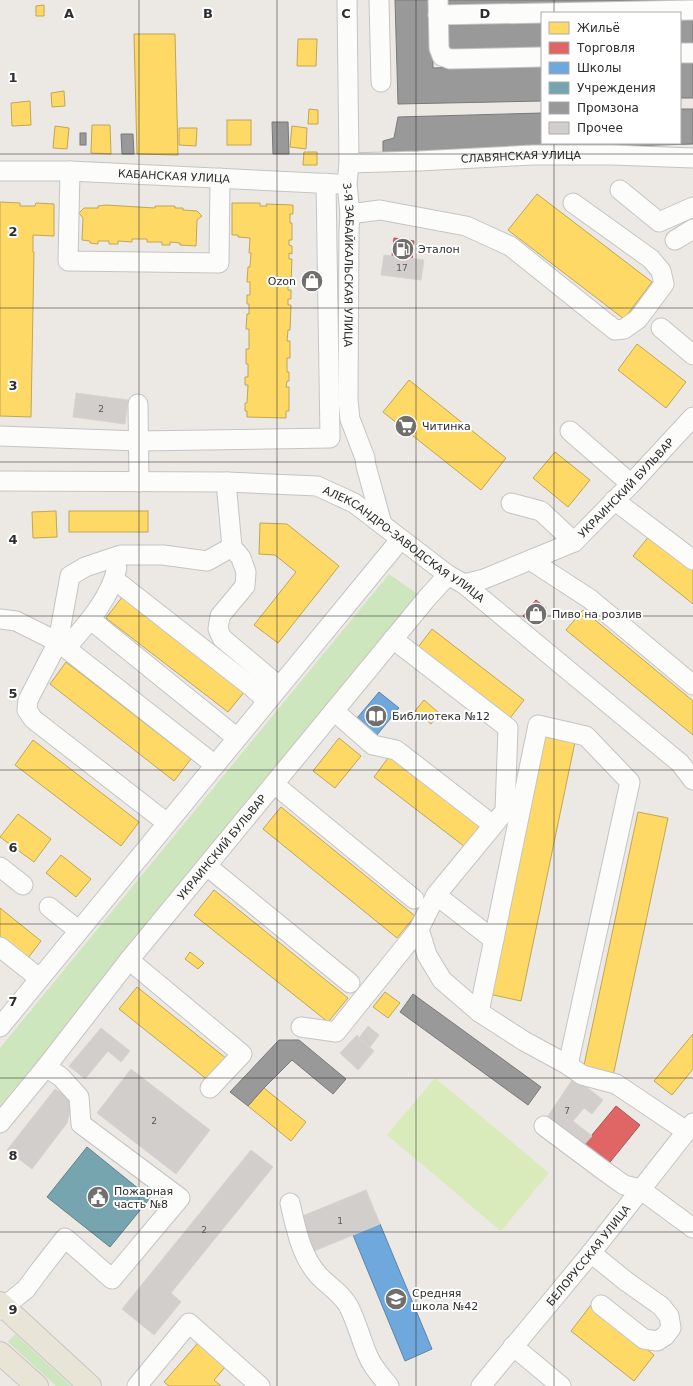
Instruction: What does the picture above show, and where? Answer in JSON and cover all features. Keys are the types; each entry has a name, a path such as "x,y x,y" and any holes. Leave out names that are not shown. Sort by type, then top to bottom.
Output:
{"main road":[{"path":"1,1306 90,1386"},
{"path":"0,1353 37,1386"}],"street":[{"name":"3-Я ЗАБАЙКАЛЬСКАЯ УЛИЦА","path":"347,0 349,163 347,184 350,214 348,400 350,419 365,458 382,524"},
{"path":"379,0 381,82"},
{"path":"541,57 450,59 442,56 439,48 438,8 693,10"},
{"path":"681,53 693,53"},
{"name":"СЛАВЯНСКАЯ УЛИЦА","path":"349,163 419,161 532,154 693,158"},
{"name":"КАБАНСКАЯ УЛИЦА","path":"0,171 70,171 347,184"},
{"path":"70,171 68,261 219,263 220,178"},
{"path":"0,436 139,441 330,438 326,183"},
{"path":"620,190 659,222 693,206"},
{"path":"350,214 380,210 466,226 510,246 615,330 624,328 638,319 664,284 661,271 651,259 573,203"},
{"path":"675,240 693,229"},
{"path":"661,328 693,355"},
{"path":"138,404 139,482"},
{"name":"УКРАИНСКИЙ БУЛЬВАР","path":"464,584 484,578 574,542 692,421"},
{"path":"570,431 631,484"},
{"name":"АЛЕКСАНДРО-ЗАВОДСКАЯ УЛИЦА","path":"0,481 227,482 317,486 354,503 400,540 448,575 464,584 680,763 693,780"},
{"path":"227,482 232,547 241,558 246,572 245,586 220,616 218,628 222,638 279,686"},
{"path":"614,500 693,560"},
{"path":"511,503 541,511 574,542"},
{"path":"0,1027 6,1008 39,978 400,540"},
{"path":"62,645 70,576 86,567 121,556 163,555 207,561 232,547"},
{"path":"121,556 115,580 91,620 62,645 28,700 27,710 33,720 166,824"},
{"path":"530,560 590,600 693,685"},
{"name":"УКРАИНСКИЙ БУЛЬВАР","path":"0,1123 46,1067 129,960 393,639 448,575"},
{"path":"115,580 247,683 267,701"},
{"path":"0,619 16,621 62,645 215,764"},
{"path":"91,620 236,738"},
{"path":"301,1027 336,1032 419,929 436,895 505,811 508,728 393,639"},
{"path":"334,711 373,745 396,750 493,825"},
{"path":"479,1012 538,726 586,736 630,782 568,1065"},
{"path":"274,784 414,899"},
{"path":"207,866 350,983"},
{"path":"0,867 23,885"},
{"path":"436,895 494,940"},
{"path":"49,907 78,930"},
{"path":"419,929 427,955 442,980 479,1012 524,1041 568,1065 582,1075 616,1084 689,1127"},
{"path":"0,947 39,978"},
{"path":"129,960 242,1054 210,1088"},
{"path":"1,1306 26,1289 65,1238 112,1279 180,1198 82,1124 79,1098 61,1077 46,1067"},
{"path":"544,1126 624,1185 640,1189 693,1228"},
{"name":"БЕЛОРУССКАЯ УЛИЦА","path":"481,1386 590,1253 689,1127"},
{"path":"290,1203 305,1256 319,1276 336,1291 349,1306 367,1355 376,1371 389,1386"},
{"path":"590,1253 626,1282 661,1306 669,1316 671,1328 665,1336 657,1341 644,1339 601,1305"},
{"path":"138,1386 189,1323 260,1386"},
{"path":"513,1346 561,1386"}],"green space":[{"path":"389,574 422,597 0,1110 0,1048"},
{"path":"435,1078 549,1173 501,1231 387,1135"},
{"path":"15,1334 71,1386 56,1386 8,1342"}],"building: Жильё":[{"path":"44,5 44,16 36,16 36,6"},
{"path":"134,34 175,34 178,155 137,154"},
{"path":"298,39 317,39 316,66 297,66"},
{"path":"64,91 65,106 52,107 51,93"},
{"path":"30,101 31,125 12,126 11,103"},
{"path":"309,109 318,110 318,124 308,124"},
{"path":"227,120 251,120 251,145 227,145"},
{"path":"92,125 110,125 111,154 91,153"},
{"path":"55,126 69,128 67,149 53,148"},
{"path":"292,126 307,128 306,149 290,147"},
{"path":"179,128 197,128 196,146 179,145"},
{"path":"304,152 317,152 317,165 303,165"},
{"path":"537,194 652,282 624,319 508,230"},
{"path":"0,202 20,203 20,206 35,206 36,203 54,204 54,236 33,235 31,417 0,416"},
{"path":"232,203 260,203 260,206 267,206 266,204 293,205 293,214 290,214 290,223 292,223 292,240 289,240 289,245 292,246 292,254 289,253 289,259 292,259 291,284 288,284 288,290 291,290 291,299 288,299 288,305 291,305 290,330 288,330 287,341 290,341 290,358 287,358 287,372 289,372 289,381 287,381 286,387 289,387 289,411 286,411 286,418 247,417 247,411 245,411 248,385 245,385 245,377 248,377 246,349 249,349 249,329 246,329 247,314 249,314 247,295 250,295 250,282 247,282 251,253 249,253 250,238 232,235"},
{"path":"106,205 155,208 155,206 175,206 175,208 183,208 183,210 197,211 202,216 197,220 196,246 180,245 180,243 170,242 170,245 162,245 162,242 147,242 147,239 132,239 132,242 118,241 118,244 109,244 109,241 98,241 98,244 82,240 83,218 79,213 84,208 98,208 98,206"},
{"path":"637,344 686,382 666,408 618,370"},
{"path":"409,380 506,458 481,490 383,412"},
{"path":"555,452 590,480 568,507 533,478"},
{"path":"56,511 57,537 33,538 32,512"},
{"path":"69,511 148,511 148,532 69,532"},
{"path":"260,523 287,524 339,566 278,643 254,625 296,572 275,555 259,554"},
{"path":"650,535 693,568 693,604 633,556"},
{"path":"123,596 245,691 228,712 106,618"},
{"path":"583,610 693,701 693,735 566,630"},
{"path":"432,629 524,700 507,722 415,651"},
{"path":"66,662 191,759 174,781 50,684"},
{"path":"424,700 439,713 431,724 415,711"},
{"path":"543,735 575,742 521,1001 489,994"},
{"path":"339,738 361,756 335,788 313,771"},
{"path":"33,740 139,822 121,846 15,765"},
{"path":"391,754 486,827 469,850 374,777"},
{"path":"281,807 415,916 397,938 263,829"},
{"path":"638,812 668,818 613,1076 583,1070"},
{"path":"18,814 51,839 34,862 0,837"},
{"path":"61,855 91,879 76,897 46,873"},
{"path":"214,890 348,998 328,1022 194,915"},
{"path":"0,908 41,941 25,962 0,942"},
{"path":"190,952 204,963 198,969 185,959"},
{"path":"137,987 227,1059 209,1081 119,1009"},
{"path":"385,992 400,1003 388,1018 373,1007"},
{"path":"693,1034 693,1069 672,1095 654,1081"},
{"path":"264,1088 306,1122 291,1141 248,1106"},
{"path":"591,1305 654,1355 634,1381 571,1331"},
{"path":"198,1343 226,1366 214,1380 221,1386 169,1386 164,1382"}],"building: Торговля":[{"name":"Эталон","path":"394,238 414,241 412,259 392,256"},
{"path":"536,600 546,608 534,624 523,616"},
{"path":"616,1106 640,1125 606,1167 582,1147"}],"building: Школы":[{"name":"Библиотека №12","path":"379,692 399,708 372,741 352,724"},
{"name":"Средняя школа №42","path":"380,1224 432,1349 405,1361 353,1235"}],"building: Учреждения":[{"name":"Пожарная часть №8","path":"87,1147 150,1198 110,1247 47,1197"}],"building: Промзона":[{"path":"395,0 432,0 433,68 541,64 541,101 398,104"},
{"path":"447,0 693,0 693,3 448,9"},
{"path":"681,17 693,17 693,44 681,45"},
{"path":"541,22 541,49 447,52 446,25"},
{"path":"681,60 693,60 693,98 681,98"},
{"path":"681,109 693,109 693,144 383,153 383,141 394,138 398,117 541,113 541,144 681,144"},
{"path":"272,122 288,122 289,154 273,154"},
{"path":"80,133 86,133 86,145 80,145"},
{"path":"121,134 133,134 134,154 122,154"},
{"path":"413,994 541,1087 528,1105 400,1012"},
{"path":"279,1040 299,1040 346,1079 333,1094 292,1060 248,1106 230,1092"}],"building: Прочее":[{"path":"384,255 424,260 421,280 381,275"},
{"path":"76,393 128,400 125,424 73,417"},
{"path":"368,1026 379,1035 370,1047 359,1038"},
{"path":"101,1028 130,1051 121,1062 108,1051 85,1079 69,1066"},
{"path":"357,1035 374,1051 358,1070 340,1053"},
{"path":"131,1069 210,1130 176,1174 97,1113"},
{"path":"574,1077 603,1100 592,1114 584,1108 573,1121 592,1136 582,1147 546,1119"},
{"path":"55,1089 73,1101 67,1123 32,1169 7,1150"},
{"path":"251,1150 273,1167 171,1293 181,1302 154,1335 122,1309"},
{"path":"366,1190 380,1224 314,1251 300,1217"}],"place":[{"name":"Эталон","path":"403,249"},
{"name":"Ozon","path":"312,281"},
{"name":"Читинка","path":"406,426"},
{"name":"Пиво на розлив","path":"536,614"},
{"name":"Библиотека №12","path":"376,716"},
{"name":"Пожарная часть №8","path":"98,1197"},
{"name":"Средняя школа №42","path":"396,1299"}]}
